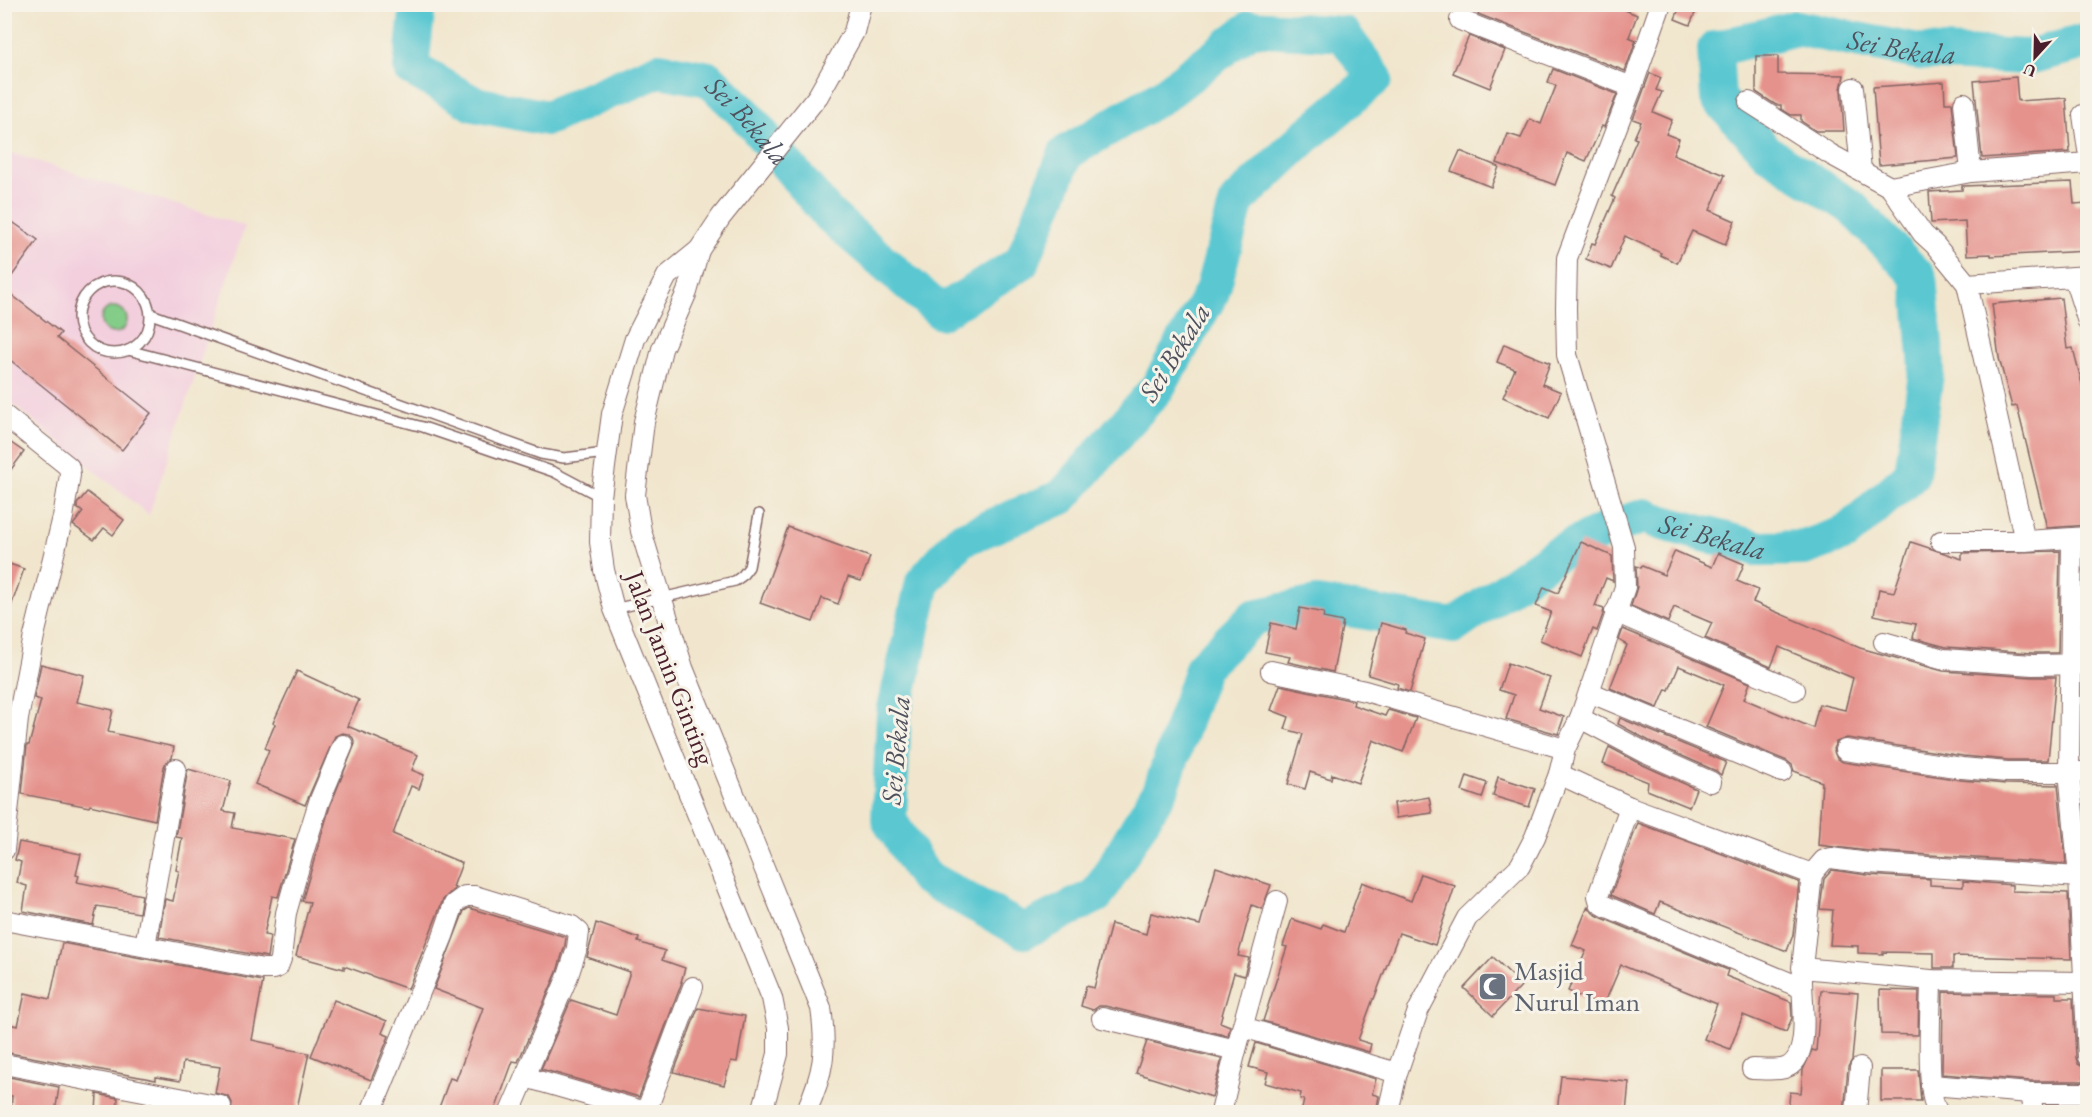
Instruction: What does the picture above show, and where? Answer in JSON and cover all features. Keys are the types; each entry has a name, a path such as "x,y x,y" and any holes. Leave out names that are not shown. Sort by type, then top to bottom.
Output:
{"street":[{"name":"Jalan Jamin Ginting","path":"762,1113 778,1053 778,1028 772,998 614,609 600,543 601,497 612,414 635,339 667,276 699,249 721,217 818,96 854,32 861,4"},
{"path":"1388,1113 1397,1072 1418,1011 1467,918 1520,866 1535,837 1559,774 1565,749 1580,718 1625,587 1624,547 1567,355 1567,258 1661,4"},
{"path":"1460,20 1632,87"},
{"path":"1853,88 1861,170"},
{"path":"1749,102 1830,154 1890,187 1923,234 1967,284 2025,540"},
{"path":"1964,103 1971,172"},
{"path":"2083,114 2088,150"},
{"path":"1890,187 1971,172 2088,162"},
{"name":"Jalan Jamin Ginting","path":"699,249 687,292 660,359 644,422 635,495 641,531 682,668 821,1008 825,1034 824,1056 806,1113"},
{"path":"1967,284 2081,277 2088,322"},
{"path":"4,415 69,467 70,475 63,517 34,636 18,719 4,850"},
{"path":"1941,541 2080,538 2079,877 2088,1057"},
{"path":"1616,612 1795,690"},
{"path":"1884,642 1944,659 2079,664"},
{"path":"1271,671 1365,691 1565,749"},
{"path":"1589,692 1782,772"},
{"path":"1580,718 1648,754 1711,782"},
{"path":"4,920 263,969 278,967 286,913 303,852 318,802 343,745"},
{"path":"1845,750 1962,768 2007,772 2078,772"},
{"path":"145,946 176,769"},
{"path":"1559,774 1630,807 1812,874"},
{"path":"1630,807 1598,897 1600,903 1802,988"},
{"path":"1752,1069 1783,1069 1790,1065 1798,1054 1804,1040 1802,968 1812,874 1820,864 1832,858 1868,863 2079,877"},
{"path":"371,1113 454,904 465,896 475,896 572,926 579,932 577,948 568,976 510,1113"},
{"path":"1221,1113 1277,902"},
{"path":"1802,968 1931,980 2084,982"},
{"path":"1931,980 1931,1085 1934,1107 1938,1113"},
{"path":"525,1077 646,1113 693,987"},
{"path":"1102,1018 1236,1050"},
{"path":"1243,1027 1397,1072"},
{"path":"4,1064 221,1106"},
{"path":"1856,1113 1860,1068"},
{"path":"1931,1085 2031,1103 2088,1093"}],"lane":[{"path":"123,281 142,293 148,303 151,314 150,326 138,345 128,351 105,352 95,348 80,330 77,319 78,308 90,288 100,282 123,281"},
{"path":"151,314 541,454 564,458 606,453"},
{"path":"128,351 423,427 554,472 601,497"},
{"path":"423,427 427,414"},
{"path":"614,609 735,581 749,567 759,514"}],"shaded area":[{"path":"4,151 245,226 149,515 5,398"}],"green space":[{"path":"114,307 123,311 127,320 123,329 114,333 105,329 101,320 105,311"}],"building":[{"path":"1482,4 1611,4 1637,15 1629,37 1636,40 1625,71 1478,14"},
{"path":"1681,4 1699,4 1690,25 1675,19"},
{"path":"1469,36 1505,50 1490,88 1453,73"},
{"path":"1756,56 1778,56 1778,74 1844,75 1841,89 1844,131 1816,131 1801,121 1801,115 1791,115 1781,109 1781,105 1776,105 1756,92"},
{"path":"1553,69 1617,94 1604,127 1602,126 1586,161 1567,153 1555,185 1497,163 1508,134 1521,138 1530,119 1541,124 1556,86 1548,82"},
{"path":"1650,73 1661,78 1656,90 1662,92 1653,112 1672,120 1666,134 1679,139 1673,154 1725,175 1710,210 1735,221 1725,245 1692,231 1677,263 1625,236 1611,269 1586,259 1615,198 1612,196 1637,139 1634,138 1641,122 1633,119"},
{"path":"2016,77 2018,101 2066,98 2070,152 1982,158 1974,81"},
{"path":"1944,82 1945,103 1952,103 1958,158 1879,165 1873,87"},
{"path":"1460,151 1499,167 1491,187 1451,171"},
{"path":"2072,182 2074,204 2088,203 2088,251 1967,255 1965,221 1931,223 1929,192 1962,190 1962,186"},
{"path":"4,216 38,240 4,287"},
{"path":"4,289 61,333 57,338 151,413 122,450 4,355"},
{"path":"2061,298 2067,349 2073,348 2088,408 2088,525 2047,528 2017,406 2012,407 1999,358 1992,304"},
{"path":"1504,344 1550,363 1542,384 1561,392 1549,418 1503,397 1515,369 1497,362"},
{"path":"4,438 24,452 4,479"},
{"path":"87,492 124,520 113,535 104,528 94,540 73,525 83,512 77,508 77,504"},
{"path":"788,527 870,557 861,581 848,577 838,604 822,598 813,622 760,603"},
{"path":"1581,542 1612,556 1613,581 1606,578 1595,606 1604,609 1603,614 1597,631 1593,629 1582,657 1540,640 1551,612 1536,606 1544,587 1558,593"},
{"path":"1911,542 1962,559 1962,553 2060,551 2058,653 1946,647 1913,638 1916,624 1874,615 1879,589 1894,592"},
{"path":"2084,549 2088,549 2088,649 2083,649"},
{"path":"1675,551 1712,567 1718,553 1744,564 1737,581 1758,590 1753,602 1860,648 1943,671 2056,677 2048,760 2008,760 1963,756 1847,738 1836,742 1833,749 1837,759 1843,762 1961,780 2058,785 2066,864 1869,851 1818,845 1822,782 1794,771 1792,765 1787,761 1706,727 1724,685 1679,666 1658,708 1610,688 1627,645 1619,640 1623,629 1750,683 1744,699 1813,728 1819,704 1845,710 1853,678 1779,647 1771,667 1705,638 1712,623 1674,607 1668,622 1631,606 1637,587 1636,566 1641,568 1642,566 1664,575"},
{"path":"4,562 24,569 7,618 4,618"},
{"path":"1300,608 1324,613 1323,618 1343,622 1333,672 1288,662 1290,657 1265,652 1271,623 1296,629"},
{"path":"1381,623 1406,630 1405,633 1425,639 1410,692 1397,688 1398,684 1368,675"},
{"path":"1508,663 1550,678 1539,708 1564,717 1558,734 1506,719 1514,695 1499,690"},
{"path":"41,664 84,675 77,702 113,710 108,732 174,747 172,758 166,762 164,767 155,820 90,805 89,807 22,794 27,745 29,745 41,700 34,698"},
{"path":"297,671 359,700 347,726 418,755 412,770 424,775 419,789 411,786 393,834 462,863 453,887 455,888 443,900 408,989 344,966 344,969 296,956 310,902 302,901 330,806 355,744 353,738 348,734 342,733 335,736 305,805 255,784 269,750 265,748 275,724 273,723"},
{"path":"1280,685 1354,701 1353,705 1385,716 1388,710 1416,718 1403,752 1373,740 1358,783 1332,774 1331,779 1310,772 1305,789 1288,784 1303,734 1285,729 1289,717 1271,710"},
{"path":"1620,718 1726,762 1721,775 1618,724"},
{"path":"1609,747 1696,789 1689,807 1647,790 1648,782 1603,764"},
{"path":"188,769 231,781 223,811 235,813 232,828 295,839 278,897 272,896 264,935 270,936 267,957 159,937 165,899 173,901 179,871 176,870 182,838 176,837"},
{"path":"1467,776 1487,783 1482,798 1462,791"},
{"path":"1498,777 1535,789 1529,807 1493,796"},
{"path":"1429,797 1432,813 1396,818 1394,803"},
{"path":"1638,823 1799,882 1793,935 1787,951 1660,902 1655,914 1611,895"},
{"path":"19,842 81,854 76,875 79,876 77,882 142,895 139,913 97,906 93,925 23,911 27,886 17,883 21,862 15,860"},
{"path":"1216,867 1271,885 1262,909 1252,905 1238,956 1249,958 1244,976 1234,973 1220,1022 1230,1026 1228,1036 1105,1006 1099,1006 1093,1010 1081,1006 1086,986 1094,988 1111,924 1146,934 1151,913 1200,925"},
{"path":"1832,870 1930,879 1930,885 1963,887 1963,881 2012,885 2012,891 2068,893 2071,959 1953,956 1953,968 1934,968 1934,953 1858,953 1858,946 1830,945 1833,910 1820,909 1824,879"},
{"path":"1421,874 1455,886 1435,945 1399,933 1358,1040 1371,1044 1369,1052 1263,1021 1287,947 1283,946 1292,919 1321,929 1323,924 1344,932 1362,882 1411,901"},
{"path":"1588,906 1600,917 1728,970 1726,976 1791,1002 1792,1018 1786,1032 1743,1015 1730,1049 1704,1039 1717,1004 1621,965 1603,1007 1568,991 1586,951 1572,945"},
{"path":"469,908 566,937 565,945 557,972 518,1062 513,1061 494,1113 437,1113 450,1078 456,1080 483,1008 434,989 464,911"},
{"path":"596,923 639,938 638,942 665,951 662,960 685,968 682,982 639,1097 541,1069 571,1000 616,1015 630,972 587,957"},
{"path":"62,943 263,981 252,1040 309,1053 296,1113 231,1113 232,1103 229,1097 215,1093 220,1067 183,1062 180,1081 156,1077 156,1080 4,1052 8,1024 18,1026 25,993 50,999"},
{"name":"Masjid Nurul Iman","path":"1493,957 1522,985 1493,1016 1464,988"},
{"path":"1821,990 1858,993 1852,1060 1848,1067 1844,1113 1788,1113 1790,1092 1801,1093 1803,1070 1812,1050 1816,1051"},
{"path":"1880,990 1919,991 1918,1035 1881,1034"},
{"path":"1943,992 2056,994 2056,998 2073,998 2076,1058 2078,1064 2085,1068 2084,1081 2030,1081 1942,1074"},
{"path":"334,1000 387,1021 382,1033 389,1036 371,1080 311,1056"},
{"path":"698,1008 745,1016 737,1062 731,1061 724,1085 674,1072"},
{"path":"1147,1041 1222,1059 1212,1097 1136,1073"},
{"path":"1256,1043 1376,1079 1372,1094 1379,1096 1376,1113 1301,1113 1304,1100 1300,1099 1301,1093 1265,1083 1268,1072 1249,1067"},
{"path":"1881,1070 1918,1070 1921,1101 1881,1101"},
{"path":"4,1076 59,1087 55,1113 11,1113 12,1096 4,1095"},
{"path":"1561,1076 1629,1082 1626,1113 1557,1113"},
{"path":"97,1094 118,1098 117,1113 96,1113"},
{"path":"2046,1105 2084,1105 2083,1113 2046,1113"}],"waterway":[{"name":"Sei Bekala","path":"418,4 411,68 474,104 547,118 659,70 709,79 745,114 828,214 941,312 1022,262 1066,153 1164,95 1251,28 1343,34 1375,78 1306,136 1237,201 1212,292 1158,387 1062,497 960,540 923,582 894,713 889,820 925,877 1024,931 1097,895 1161,789 1203,666 1254,617 1317,604 1454,626 1556,554 1612,527 1645,516 1760,549 1804,548 1846,533 1912,474 1927,367 1919,277 1851,207 1768,153 1718,98 1715,49 1796,28 1918,52 2028,57 2088,41"}],"place":[{"name":"Masjid Nurul Iman","path":"1493,987"}]}
